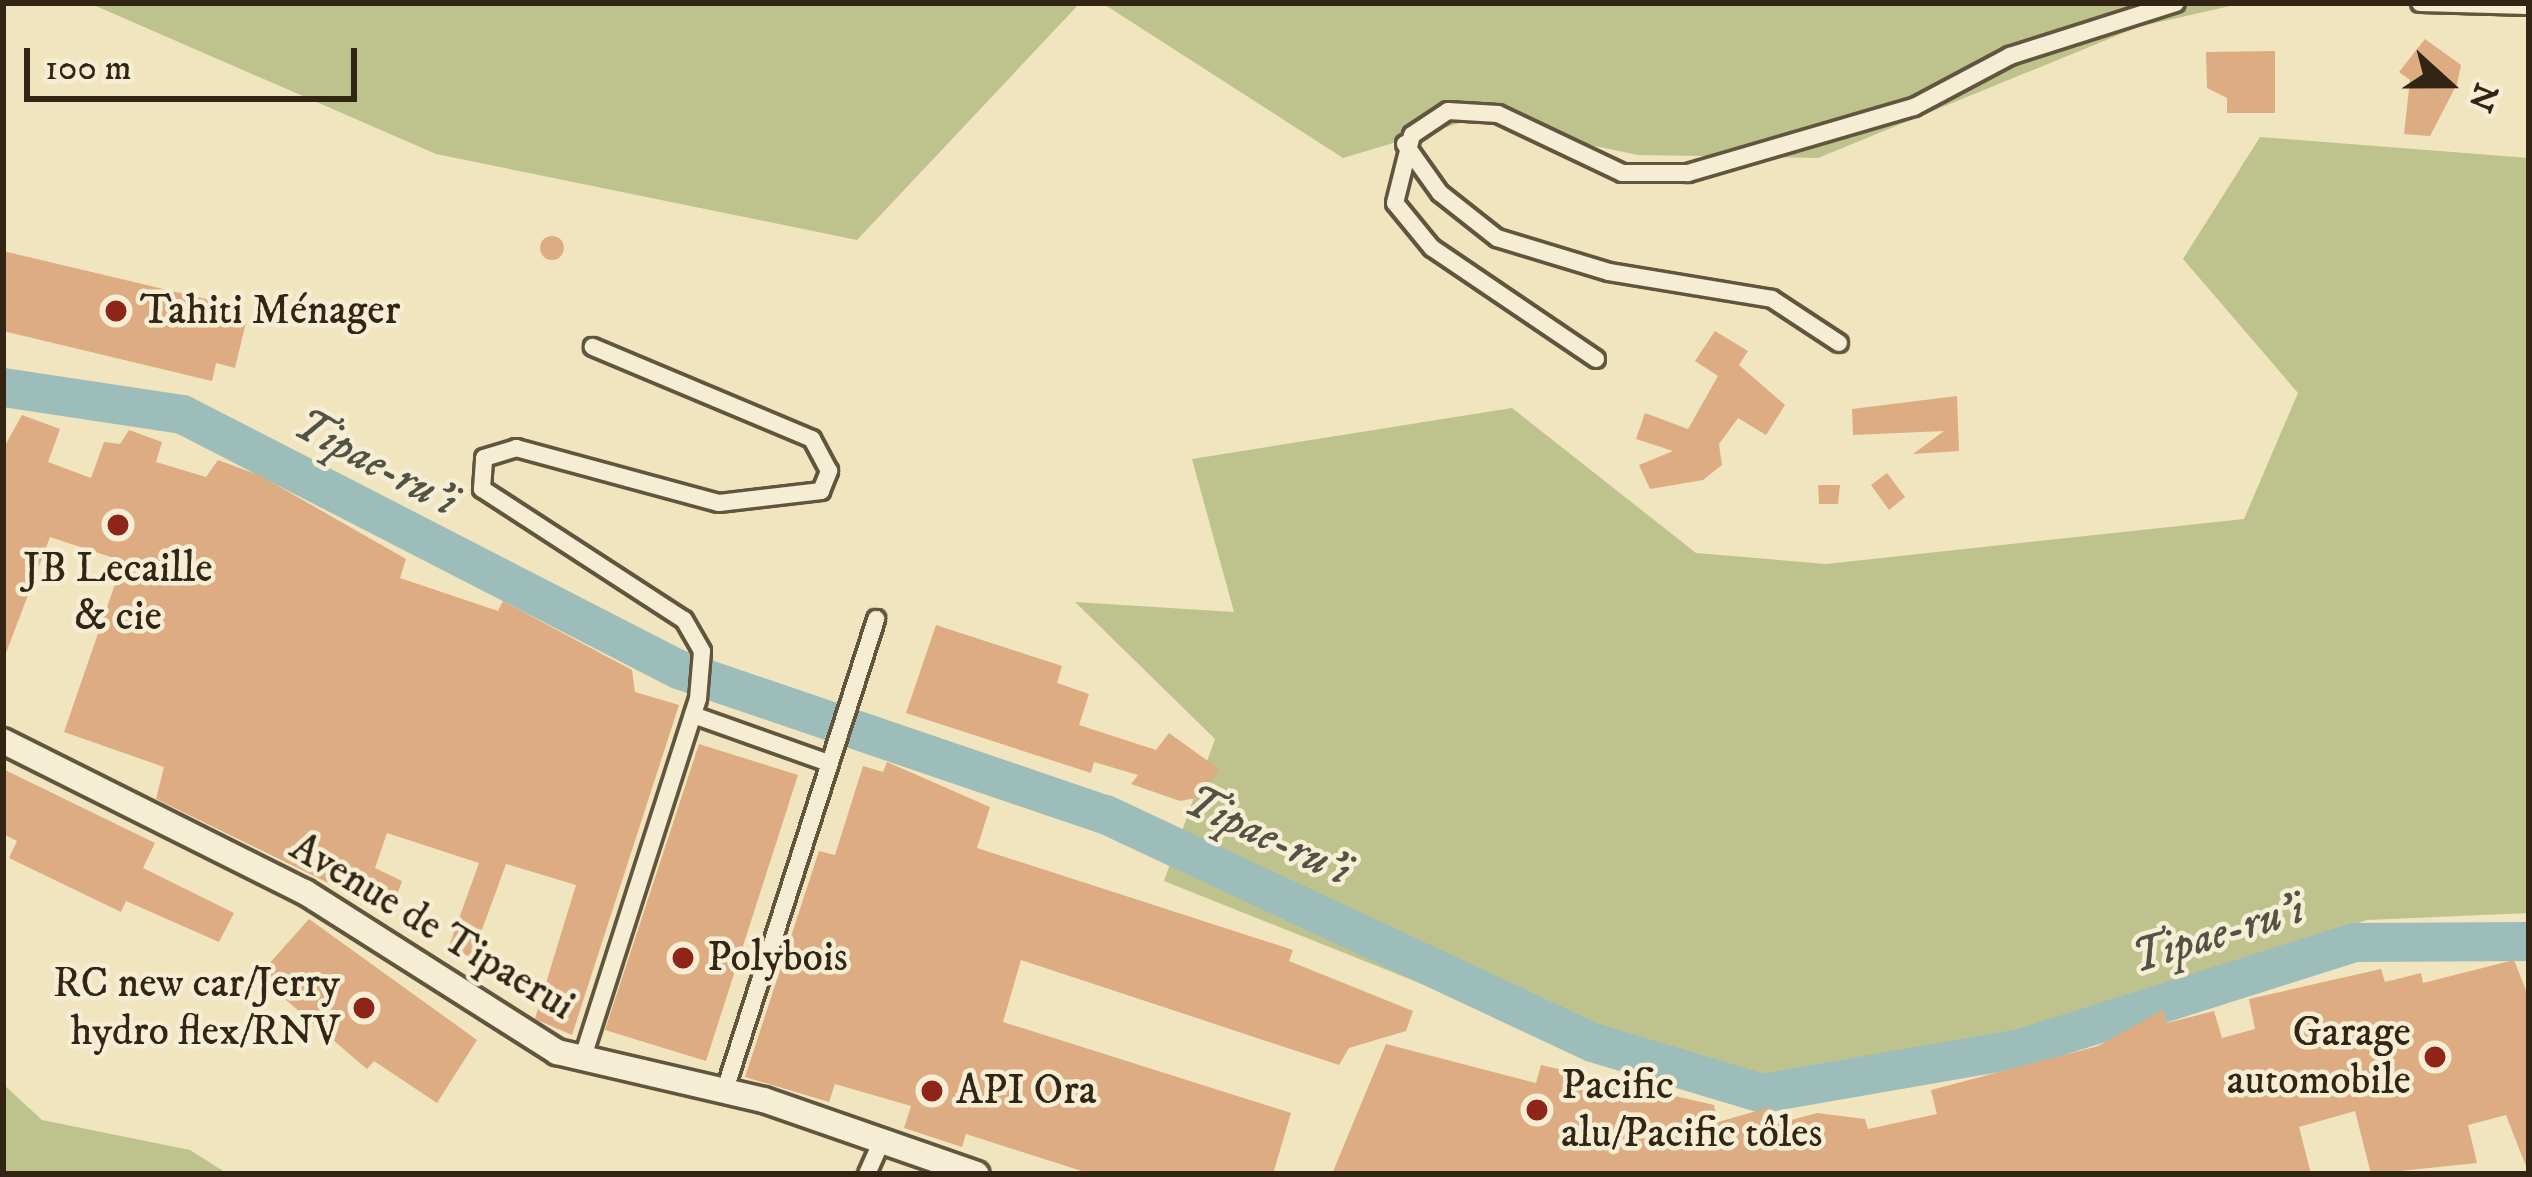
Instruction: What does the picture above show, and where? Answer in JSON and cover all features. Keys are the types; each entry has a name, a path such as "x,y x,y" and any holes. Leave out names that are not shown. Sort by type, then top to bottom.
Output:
{"main road":[{"name":"Avenue de Tipaerui","path":"3,741 192,830 395,945 525,1037 582,1060 724,1093 882,1139 976,1174"}],"street":[{"path":"1597,359 1432,248 1395,203 1405,144 1448,111 1498,114 1622,172 1708,170 1914,107 2011,56 2176,3"},
{"path":"2420,3 2529,6"},
{"path":"1405,144 1440,194 1497,238 1609,272 1772,299 1839,343"},
{"path":"582,1060 696,707 700,638 684,620 482,489 484,458 516,448 734,503 821,491 828,460 812,440 593,347"},
{"path":"724,1093 826,762 876,619"},
{"path":"696,707 826,762"},
{"path":"867,1174 882,1139"}],"green space":[{"path":"89,3 1080,3 857,240 436,154"},
{"path":"1102,3 2243,3 2138,27 1818,158 1638,155 1470,120 1343,158"},
{"path":"2260,137 2529,158 2529,913 2367,920 2020,1040 1885,1075 1748,1085 1607,1058 1164,881 1215,739 1075,602 1234,612 1192,459 1512,408 1696,553 1826,564 2244,519 2298,393 2183,259"},
{"path":"3,1084 42,1120 190,1150 228,1174 3,1174"}],"building":[{"path":"2425,39 2461,65 2457,84 2430,136 2404,134 2410,80 2399,72"},
{"path":"2275,51 2275,113 2227,113 2227,98 2207,88 2206,52"},
{"path":"552,236 564,248 552,260 540,248"},
{"name":"Tahiti Ménager","path":"3,251 231,305 228,318 246,322 235,368 216,363 212,381 3,331"},
{"path":"1715,331 1748,351 1739,365 1785,405 1766,435 1738,418 1719,444 1722,465 1703,480 1650,489 1639,465 1673,451 1636,439 1645,413 1688,429 1718,376 1695,361"},
{"path":"1957,396 1959,451 1913,454 1944,431 1853,435 1852,409"},
{"path":"22,415 60,429 48,462 91,478 104,442 120,444 129,430 162,442 156,462 206,477 218,460 259,475 406,559 400,578 498,611 503,601 632,670 635,692 679,705 572,1035 535,1019 576,885 506,864 472,957 448,949 479,863 387,833 375,868 402,881 390,913 156,799 164,767 64,732 123,561 50,537 3,661 3,449"},
{"path":"1887,473 1905,497 1889,510 1871,485"},
{"path":"1818,485 1840,485 1838,504 1819,504"},
{"path":"936,625 1062,666 1057,683 1089,694 1079,725 1156,750 1169,733 1219,769 1201,797 1180,801 1131,784 1138,775 1094,762 1091,773 906,713"},
{"name":"Polybois","path":"699,744 798,775 706,1061 605,1030"},
{"path":"887,762 990,807 977,848 1293,950 1289,961 1413,1011 1406,1031 1349,1048 1339,1065 1021,960 1003,1022 1291,1113 1273,1174 1091,1174 966,1134 962,1147 904,1128 911,1106 835,1084 829,1102 745,1077 819,851 835,855 863,766 883,772"},
{"path":"3,769 155,843 143,868 234,913 219,942 126,901 121,912 9,858 17,841 3,834"},
{"name":"RC new car/Jerry hydro flex/RNV","path":"309,919 477,1040 437,1103 374,1061 367,1069 258,976"},
{"path":"2514,960 2529,998 2529,1174 2506,1115 2468,1125 2477,1163 2371,1174 2355,1111 2299,1127 2311,1174 1332,1174 1386,1044 1536,1083 1541,1065 1714,1105 1718,1122 1771,1107 1776,1124 1817,1113 1865,1119 1868,1129 1937,1114 1931,1090 2098,1046 2163,1010 2167,1023 2214,1011 2222,1038 2255,1029 2249,999 2381,969 2385,982 2421,973 2423,983"}],"waterway":[{"name":"Tipae-ru’i","path":"3,387 182,414 678,669 1105,814 1592,1042 1762,1093 2020,1048 2355,942 2529,941"}],"place":[{"name":"Tahiti Ménager","path":"116,311"},
{"name":"JB Lecaille & cie","path":"118,525"},
{"name":"Polybois","path":"683,958"},
{"name":"RC new car/Jerry hydro flex/RNV","path":"364,1008"},
{"name":"Garage automobile","path":"2435,1057"},
{"name":"API Ora","path":"932,1091"},
{"name":"Pacific alu/Pacific tôles","path":"1537,1110"}]}
